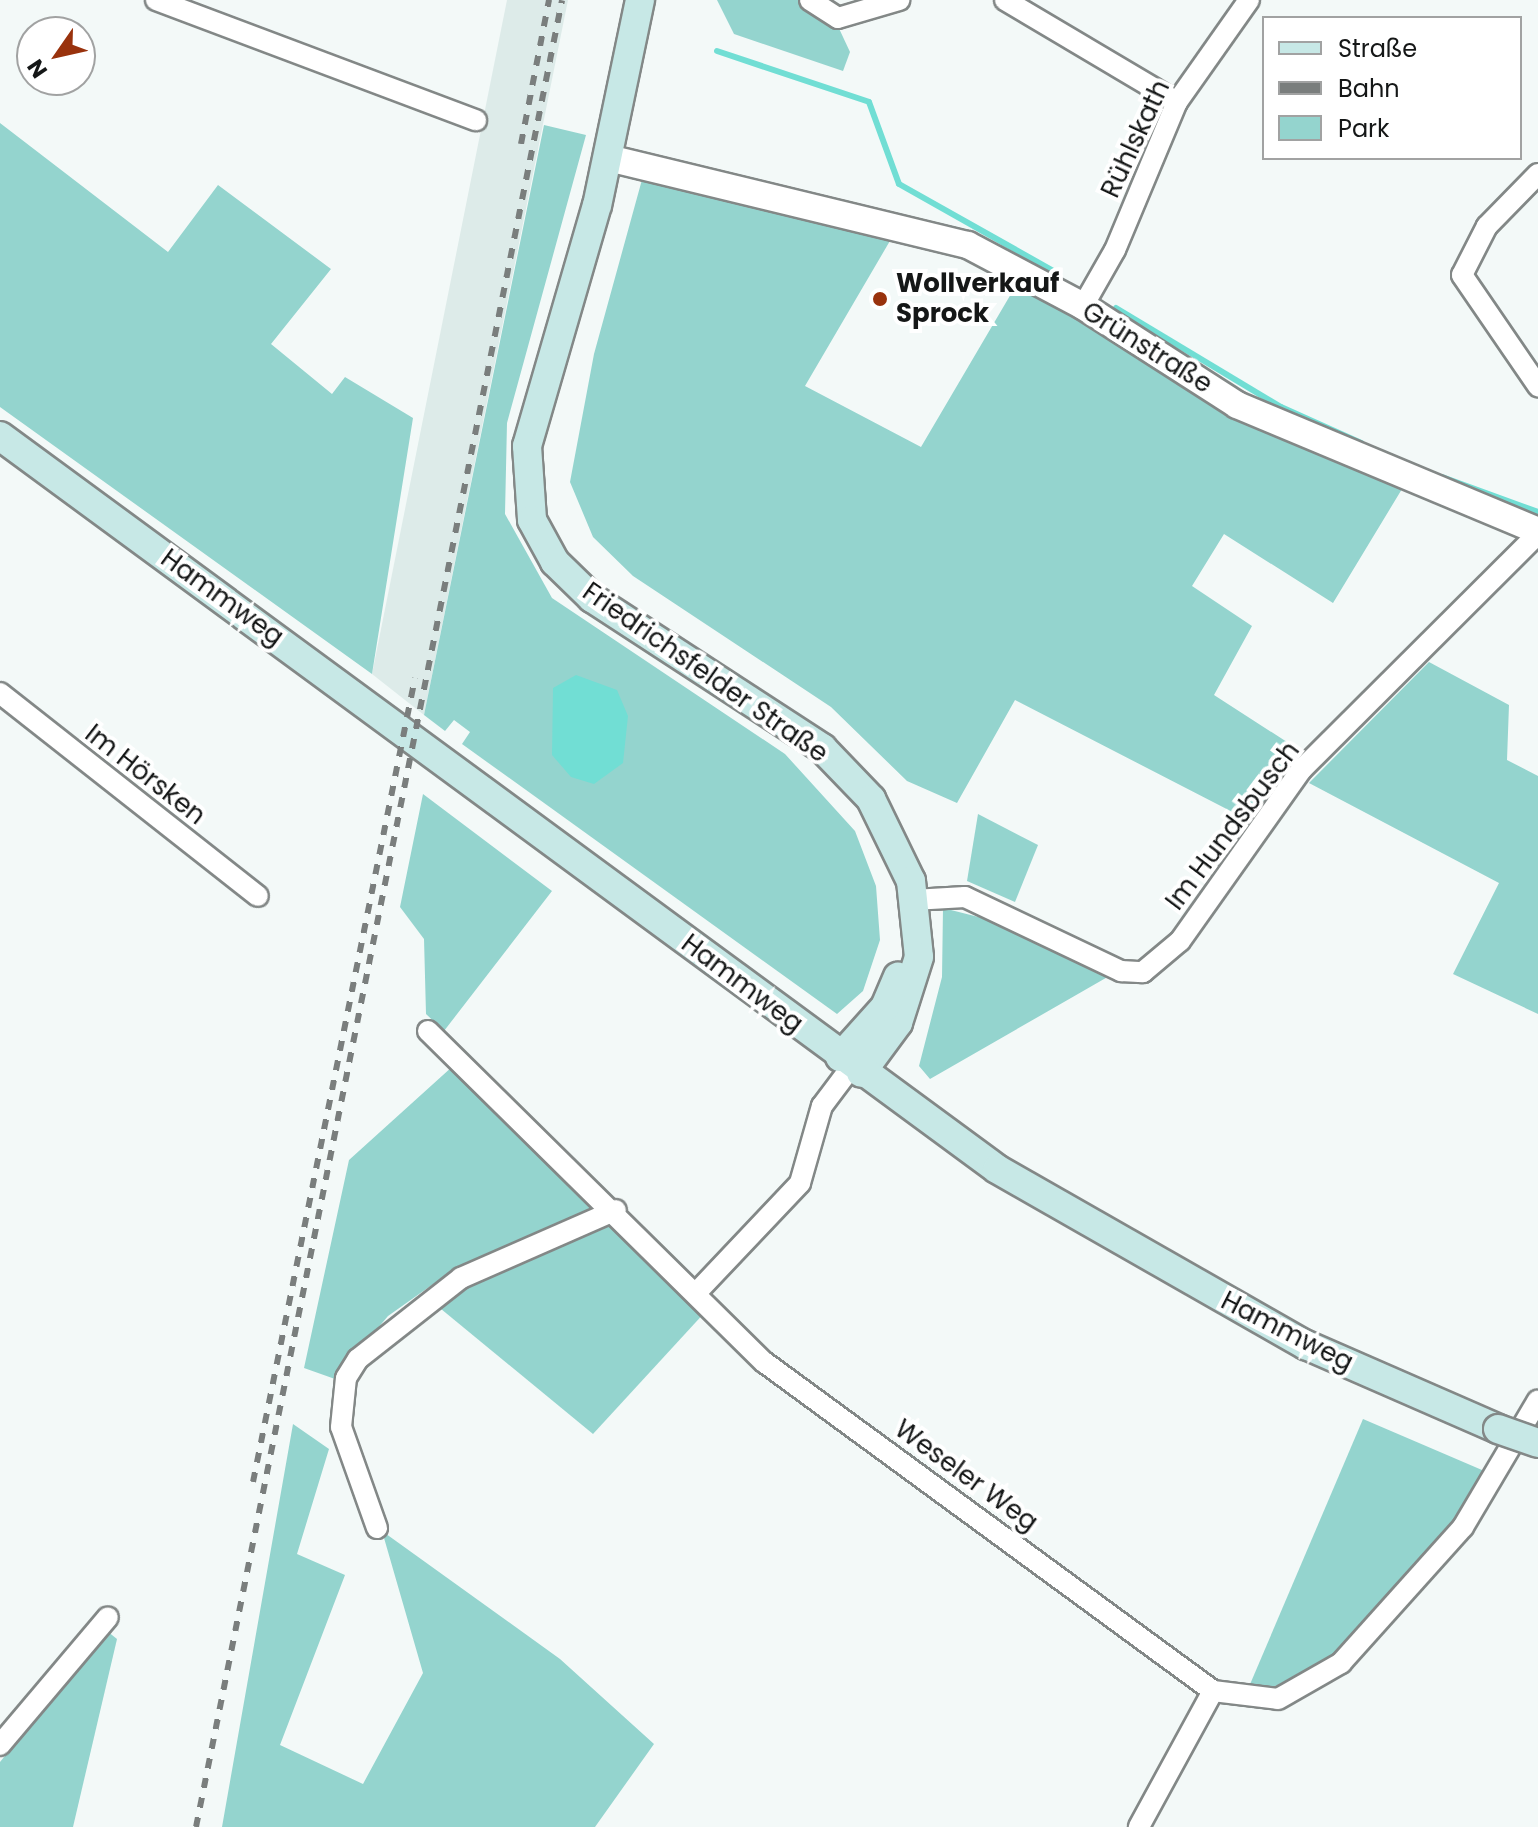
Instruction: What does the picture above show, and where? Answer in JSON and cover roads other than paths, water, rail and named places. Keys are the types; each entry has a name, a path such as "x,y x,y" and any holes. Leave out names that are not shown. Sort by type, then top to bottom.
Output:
{"main road":[{"name":"Friedrichsfelder Straße","path":"640,0 608,158 527,446 532,520 555,562 592,598 822,748 871,799 901,852 914,909"},
{"name":"Hammweg","path":"0,436 851,1065 1116,1243 1306,1345 1498,1429 1538,1443"},
{"path":"851,1065 885,1007 914,909"}],"street":[{"path":"156,0 476,120"},
{"path":"810,0 838,18 899,0"},
{"path":"1005,0 1177,102"},
{"name":"Rühlskath","path":"1083,306 1115,250 1177,102 1249,0"},
{"name":"Grünstraße","path":"608,158 968,245 1083,306 1237,405 1538,532"},
{"path":"1538,174 1487,226 1462,275 1538,386"},
{"name":"Im Hundsbusch","path":"914,909 965,897 1121,971 1143,972 1180,941 1302,769 1538,532"},
{"name":"Im Hörsken","path":"0,693 258,896"},
{"name":"Weseler Weg","path":"428,1031 616,1210 764,1362 1213,1691 1278,1699 1341,1663 1463,1527 1538,1400"},
{"path":"697,1292 800,1183 822,1106 851,1065"},
{"path":"377,1528 341,1427 346,1378 358,1359 392,1326 482,1265 616,1210"},
{"path":"0,1745 108,1617"},
{"path":"1139,1827 1213,1691"}],"waterway":[{"path":"717,51 869,102 899,184 1059,274"},
{"path":"1116,308 1281,407 1361,443"},
{"path":"1442,477 1538,512"}],"railway":[{"path":"521,144 549,0"},
{"path":"196,1827 562,0"},
{"path":"253,1482 415,678"}],"place":[{"name":"Wollverkauf Sprock","path":"880,299"}]}
